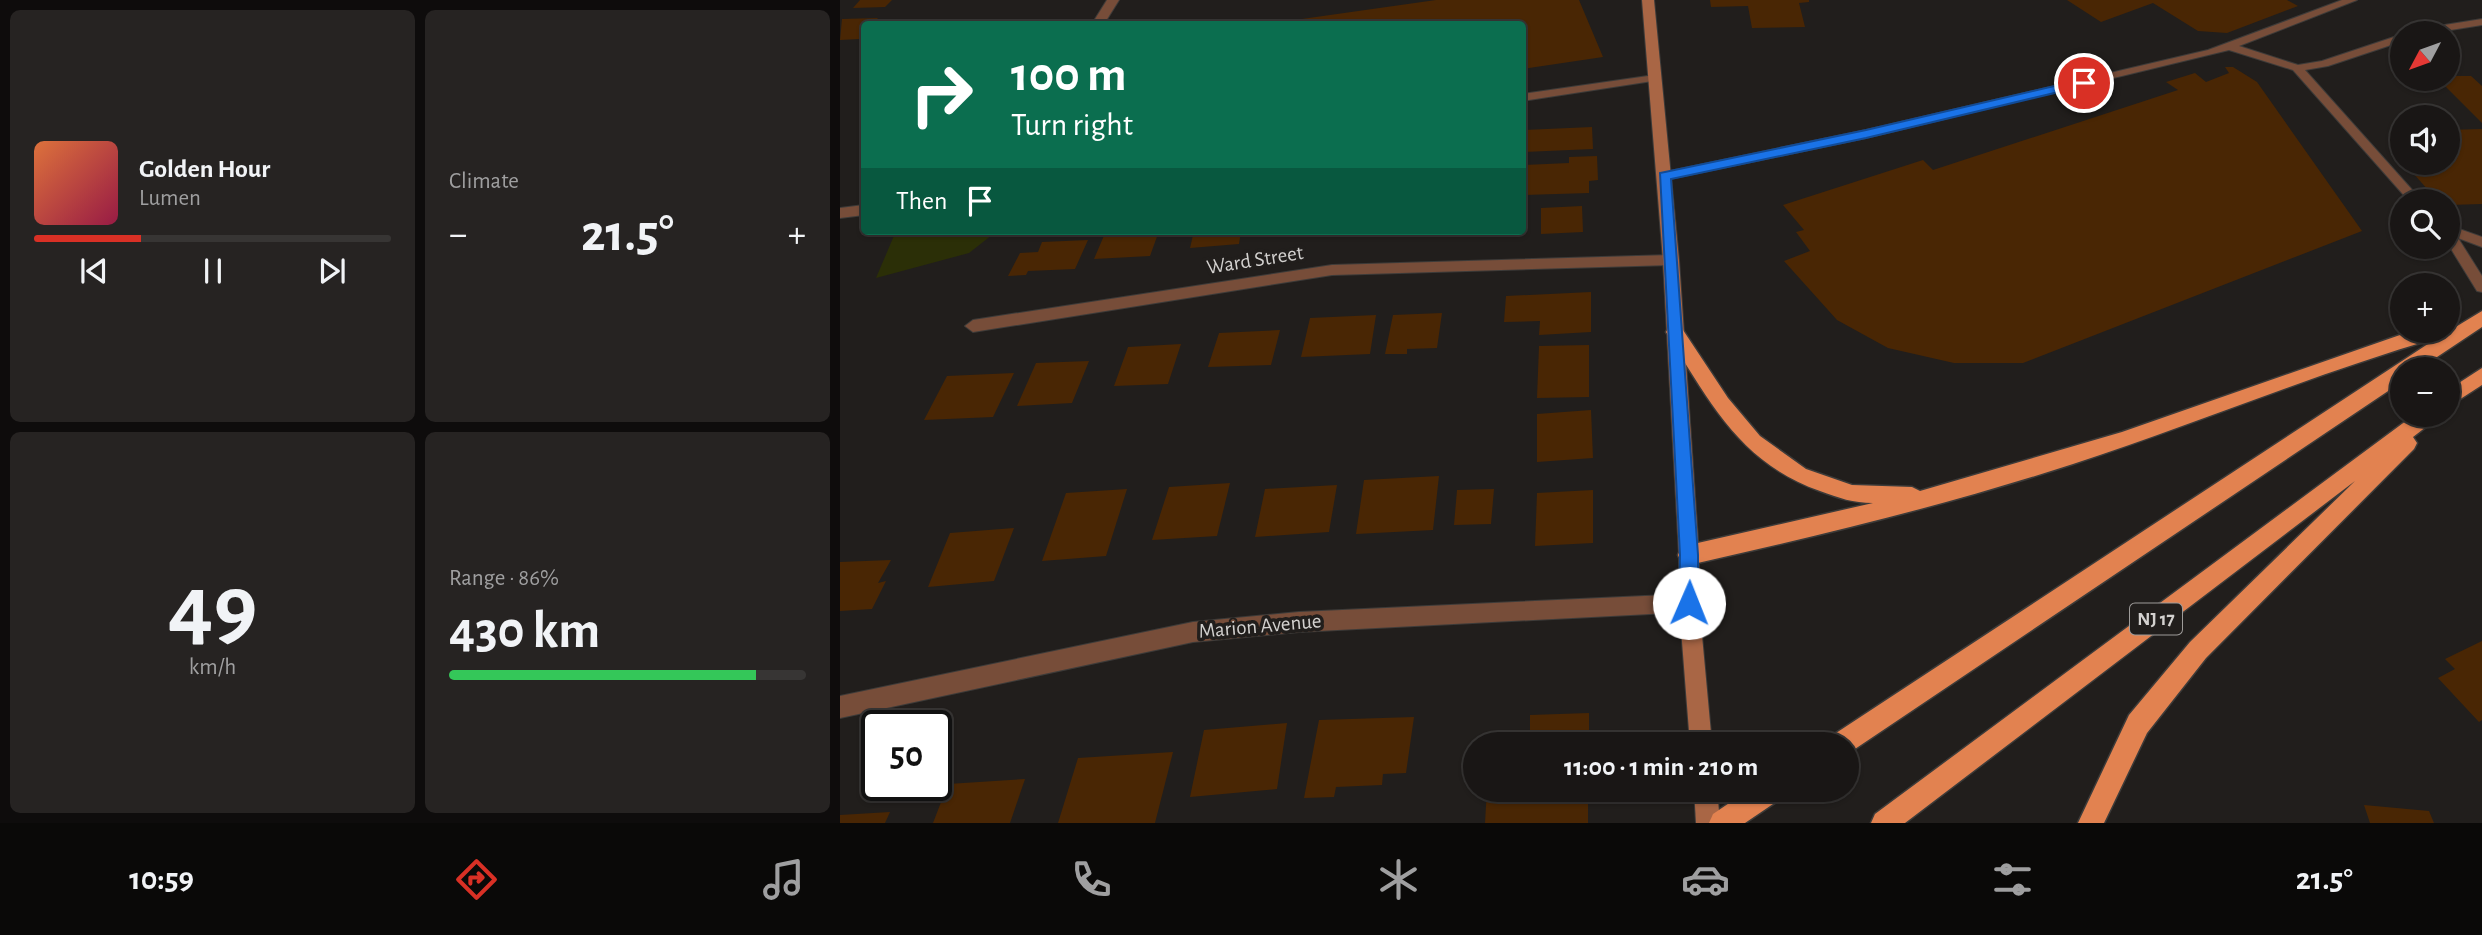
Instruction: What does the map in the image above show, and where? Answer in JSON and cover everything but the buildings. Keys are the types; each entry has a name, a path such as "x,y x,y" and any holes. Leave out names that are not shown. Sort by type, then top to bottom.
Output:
{"highway":[{"path":"2460,325 2480,319"},
{"path":"2423,357 2480,319"},
{"path":"1675,332 1721,403 1753,442 1799,475 1852,494 1931,497"},
{"path":"1689,555 1823,527 2121,440 2394,343"},
{"path":"2460,392 2482,375"},
{"path":"1859,732 2390,379"},
{"name":"NJ 17","path":"1884,823 2412,427"},
{"path":"2091,823 2138,724 2198,650 2424,427"},
{"path":"1722,823 1754,802"}],"main road":[{"path":"1648,0 1671,260 1689,555 1689,603 1700,732"},
{"path":"1706,802 1707,823"}],"street":[{"path":"1100,21 1113,0"},
{"path":"840,213 861,210"},
{"name":"Ward Street","path":"973,326 1332,270 1671,260"},
{"name":"Marion Avenue","path":"840,707 1193,632 1299,622 1689,603"}],"lane":[{"path":"1665,176 1880,131 2165,64 2229,46 2352,0"},
{"path":"2460,26 2482,22"},
{"path":"2229,46 2297,68 2324,64 2390,41"},
{"path":"2297,68 2405,189"},
{"path":"1526,97 1655,73"},
{"path":"2460,235 2482,242"},
{"path":"2460,251 2482,287"}],"green space":[{"path":"894,235 992,235 969,253 876,278"}],"route":[{"path":"1689,603 1689,555 1665,176 1866,134 2084,83"}]}
